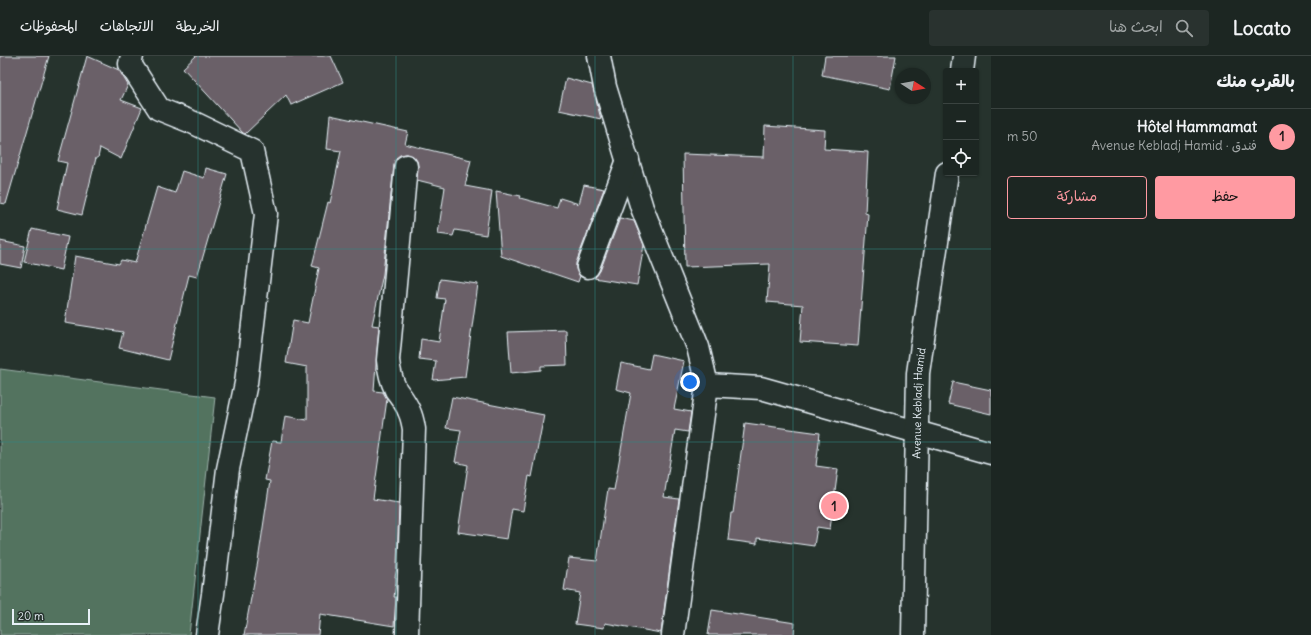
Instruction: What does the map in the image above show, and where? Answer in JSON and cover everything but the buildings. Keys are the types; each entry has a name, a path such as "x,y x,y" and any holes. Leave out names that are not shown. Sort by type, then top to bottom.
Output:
{"street":[{"path":"599,56 605,87 642,208 698,347 707,385 673,635"},
{"path":"962,68 964,56"},
{"path":"126,59 159,109 194,123 252,151 266,214 246,383 228,469 207,635"},
{"path":"588,267 628,160"},
{"path":"406,166 388,360 389,372 410,413 414,429 407,635"},
{"name":"Avenue Kebladj Hamid","path":"913,635 918,373 947,176"},
{"path":"707,385 762,388 991,453"}],"green space":[{"path":"0,369 215,397 189,635 0,635"}],"place":[{"name":"Hôtel Hammamat","path":"834,506"}]}
